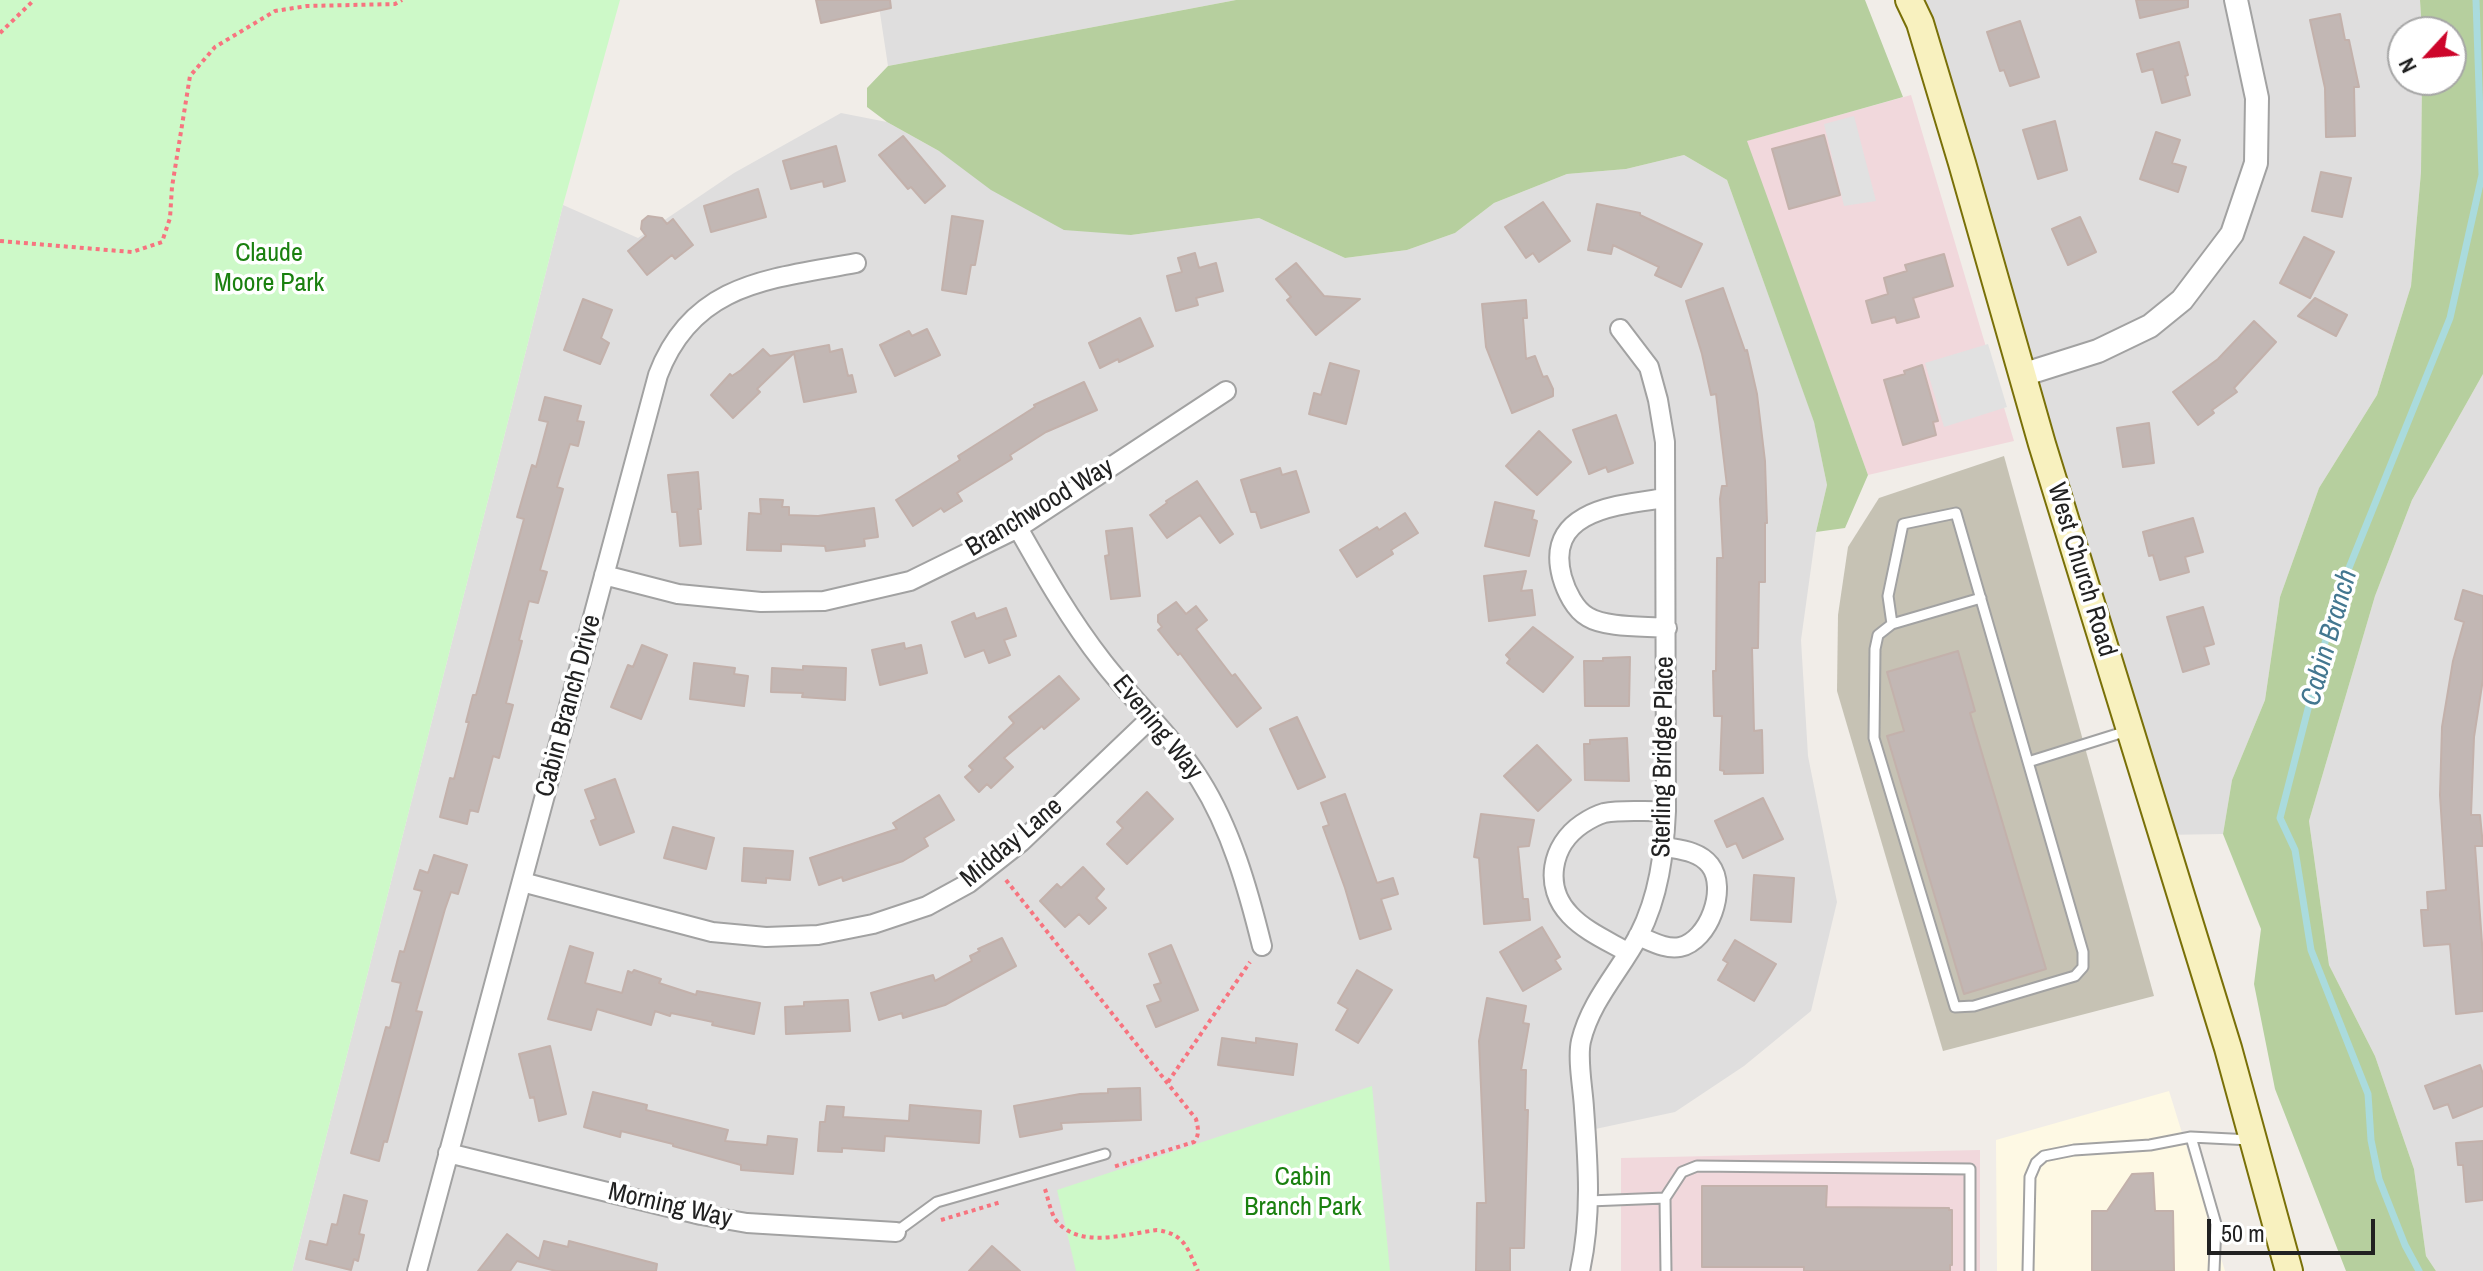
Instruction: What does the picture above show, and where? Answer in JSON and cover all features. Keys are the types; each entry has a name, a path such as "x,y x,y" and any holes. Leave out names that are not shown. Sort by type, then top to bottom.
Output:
{"main road":[{"name":"West Church Road","path":"1909,0 1920,23 2022,375 2228,1048 2289,1271"},
{"name":"West Church Road","path":"2254,1140 2305,1271"}],"street":[{"path":"2022,375 2098,351 2150,326 2182,300 2232,234 2256,163 2257,111 2257,98 2236,0"},
{"name":"Cabin Branch Drive","path":"417,1271 658,375 668,350 693,317 724,296 759,282 856,263"},
{"name":"Sterling Bridge Place","path":"1580,1271 1589,1201 1580,1045 1589,1016 1633,944 1651,907 1665,847 1665,442 1649,367 1620,329"},
{"name":"Branchwood Way","path":"604,575 678,594 761,602 824,601 910,581 1018,528 1226,391"},
{"path":"1665,498 1613,505 1580,520 1568,531 1560,548 1559,564 1567,593 1586,617 1602,623 1667,628"},
{"name":"Evening Way","path":"1018,528 1074,623 1193,769 1220,818 1251,900 1262,946"},
{"name":"Midday Lane","path":"522,882 712,932 766,937 818,935 873,924 927,906 969,883 1021,842 1151,718"},
{"path":"1665,847 1699,855 1710,865 1717,878 1718,895 1701,936 1690,944 1678,948 1633,944 1585,928 1570,915 1557,897 1555,859 1561,843 1571,832 1604,813 1666,811"},
{"name":"Morning Way","path":"448,1153 701,1215 747,1223 896,1232"}],"lane":[{"path":"1892,624 1888,596 1903,524 1956,513 1981,598 2083,952 2083,967 2075,976 1974,1006 1955,1007 1874,738 1875,649 1878,635 1892,624 1981,598"},
{"path":"2028,762 2130,730"},
{"path":"2191,1137 2216,1224 2214,1271"},
{"path":"2028,1271 2030,1177 2036,1163 2044,1156 2074,1150 2150,1145 2191,1137 2254,1140"},
{"path":"896,1232 937,1202 1105,1154"},
{"path":"1666,1271 1665,1198 1682,1172 1697,1166 1970,1169 1970,1271"},
{"path":"1589,1201 1665,1198"}],"path":[{"path":"0,33 34,0"},
{"path":"0,241 132,252 162,242 170,218 190,76 215,47 275,11 307,6 395,4 402,0"},
{"path":"994,864 1196,1119 1198,1137 1194,1142 1104,1170"},
{"path":"1168,1082 1262,946"},
{"path":"1045,1189 1057,1221 1078,1237 1157,1230 1167,1232 1177,1235 1185,1243 1198,1271"},
{"path":"938,1221 1005,1201"}],"shaded area":[{"path":"878,0 1236,0 888,66"},
{"path":"1909,0 2420,0 2421,16 2387,16 2387,96 2422,96 2421,172 2411,286 2377,395 2319,488 2280,597 2265,700 2232,780 2223,834 2162,835"},
{"path":"1911,95 2014,441 1868,475 1746,141"},
{"path":"841,113 887,122 939,151 1131,235 1259,218 1345,258 1407,250 1455,233 1494,203 1567,174 1626,169 1684,155 1727,180 1814,421 1827,485 1816,532 1801,640 1808,756 1837,902 1811,1011 1744,1066 1675,1112 1586,1131 1580,1271 292,1271 563,205 638,238 734,173"},
{"path":"1854,116 1876,201 1844,206 1824,124"},
{"path":"1988,344 2007,407 1944,427 1925,363"},
{"path":"2483,374 2483,1271 2436,1271 2426,1256 2414,1169 2375,1056 2329,965 2309,821 2375,596 2412,500"},
{"path":"2004,456 2154,996 1943,1051 1837,691 1838,615 1848,547 1879,498"},
{"path":"2169,1091 2225,1271 1997,1271 1996,1140"},
{"path":"1980,1150 1980,1271 1621,1271 1621,1158"}],"green space":[{"name":"Claude Moore Park","path":"0,0 620,0 563,205 292,1271 0,1271"},
{"path":"1236,0 1865,0 1903,97 1747,141 1868,475 1845,528 1816,532 1827,485 1814,422 1727,180 1684,155 1626,169 1567,174 1494,203 1455,233 1407,250 1345,258 1259,218 1131,235 1064,230 991,190 939,151 867,107 867,88 888,66"},
{"path":"2420,0 2483,0 2483,374 2412,500 2375,596 2309,821 2329,965 2375,1056 2414,1169 2426,1256 2436,1271 2346,1271 2275,1089 2254,984 2261,929 2223,834 2232,780 2265,700 2280,597 2319,488 2377,395 2411,286 2421,172 2422,96 2467,96 2467,16 2421,16"},
{"name":"Cabin Branch Park","path":"1372,1086 1390,1271 1076,1271 1057,1190"}],"building":[{"path":"816,0 890,0 891,8 821,23"},
{"path":"2136,0 2188,0 2188,7 2140,18"},
{"path":"2340,14 2359,87 2354,87 2355,136 2326,137 2325,88 2310,20"},
{"path":"2020,21 2039,77 2010,86 2004,70 2000,71 1987,32"},
{"path":"2179,42 2190,95 2162,103 2153,69 2142,72 2137,54"},
{"path":"2055,121 2067,170 2038,179 2023,130"},
{"path":"2156,132 2180,140 2172,163 2186,167 2178,192 2140,179"},
{"path":"1824,135 1840,195 1789,209 1772,149"},
{"path":"903,136 945,186 925,203 911,187 908,189 879,155"},
{"path":"836,146 845,181 824,187 823,181 791,189 783,161"},
{"path":"2321,172 2351,178 2342,217 2312,211"},
{"path":"758,189 766,217 711,232 704,206"},
{"path":"1543,202 1570,241 1539,262 1533,253 1526,258 1505,227"},
{"path":"1597,204 1640,213 1702,244 1681,287 1655,275 1659,267 1613,245 1611,254 1588,250"},
{"path":"648,216 662,218 667,224 673,219 693,245 675,259 672,255 647,275 628,251 646,236 641,229 642,221"},
{"path":"952,216 983,221 966,294 942,290"},
{"path":"2080,217 2096,252 2068,265 2052,229"},
{"path":"2304,237 2334,252 2310,298 2280,283"},
{"path":"1195,253 1199,268 1216,263 1223,291 1196,298 1198,305 1176,311 1167,276 1182,272 1178,258"},
{"path":"1944,254 1953,286 1913,298 1919,317 1897,323 1895,317 1872,323 1866,301 1888,294 1884,278 1907,271 1905,265"},
{"path":"1296,263 1324,296 1360,299 1316,335 1287,300 1291,297 1276,279"},
{"path":"1723,288 1747,350 1757,394 1765,461 1765,582 1759,582 1758,648 1752,648 1754,731 1762,730 1763,773 1724,774 1720,770 1722,716 1714,716 1717,558 1723,558 1720,499 1722,486 1727,486 1716,394 1711,395 1686,301"},
{"path":"2315,298 2347,315 2336,336 2298,316"},
{"path":"583,299 612,310 601,338 609,343 600,364 564,350"},
{"path":"1526,300 1527,318 1523,318 1526,359 1535,356 1543,377 1547,376 1553,389 1553,396 1512,413 1486,347 1482,304"},
{"path":"1140,318 1153,346 1100,368 1089,343"},
{"path":"2254,321 2276,342 2234,388 2237,392 2212,410 2214,413 2198,425 2173,392 2218,359"},
{"path":"927,329 940,355 895,376 880,345 909,331 912,336"},
{"path":"829,345 830,352 842,349 848,376 852,375 856,392 804,402 794,353 733,418 711,395 730,374 732,376 741,370 763,349 770,356"},
{"path":"1330,363 1359,371 1346,424 1309,414 1314,393 1321,395"},
{"path":"1922,365 1938,421 1933,422 1936,435 1903,445 1884,380"},
{"path":"1084,382 1097,410 1046,432 1010,455 1012,459 957,493 962,501 944,512 941,508 913,526 896,500 960,460 958,456 1034,405"},
{"path":"545,397 581,406 577,421 584,422 578,446 570,444 557,487 563,489 540,570 547,572 538,603 529,601 506,703 513,705 499,758 493,756 478,812 470,810 467,824 440,817 450,778 454,779 473,695 476,695 524,519 517,517 532,465 536,467 548,422 539,420"},
{"path":"1616,415 1633,463 1608,472 1606,467 1589,474 1573,430"},
{"path":"2149,423 2154,463 2123,467 2117,428"},
{"path":"1539,431 1571,462 1537,495 1506,466"},
{"path":"1280,468 1282,475 1296,471 1309,512 1261,528 1256,512 1251,512 1241,480"},
{"path":"698,472 701,544 680,546 677,512 672,512 668,475"},
{"path":"1197,481 1233,534 1220,543 1200,515 1167,538 1150,515"},
{"path":"760,499 783,500 782,507 789,507 789,515 818,516 874,508 878,537 864,539 865,546 826,551 825,546 781,544 781,551 747,550 749,513 761,514"},
{"path":"1495,502 1534,511 1532,519 1537,521 1529,556 1485,546"},
{"path":"1405,513 1418,533 1391,550 1393,554 1357,577 1340,550"},
{"path":"2193,518 2203,552 2185,557 2189,572 2160,580 2143,532"},
{"path":"1132,528 1140,596 1111,599 1105,556 1109,555 1106,531"},
{"path":"1526,571 1521,591 1532,590 1535,615 1489,621 1484,576"},
{"path":"2463,590 2483,596 2483,679 2474,737 2471,815 2480,815 2483,846 2475,846 2483,957 2483,1011 2456,1014 2450,944 2424,946 2421,910 2428,910 2427,892 2446,890 2440,795 2442,727 2453,661 2464,622 2455,619"},
{"path":"1176,602 1186,614 1196,606 1207,620 1196,629 1261,708 1237,727 1180,653 1178,655 1158,630 1162,627 1158,615"},
{"path":"2203,607 2214,644 2204,647 2209,664 2183,672 2167,617"},
{"path":"1006,608 1016,636 1004,640 1010,655 989,663 984,650 965,657 952,622 974,613 976,619"},
{"path":"1533,627 1573,657 1543,692 1507,663 1510,659 1506,655"},
{"path":"904,643 905,649 921,645 927,673 880,685 872,650"},
{"path":"642,645 667,655 641,719 611,707 628,665 633,667"},
{"path":"1958,651 1975,711 1970,713 2046,969 1964,994 1887,736 1904,731 1887,672"},
{"path":"1630,657 1629,706 1585,706 1584,661"},
{"path":"694,663 735,668 734,674 748,676 744,706 690,699"},
{"path":"803,666 846,668 845,700 802,697 803,693 771,692 772,668 803,670"},
{"path":"1059,676 1079,699 1004,758 1013,767 991,788 987,784 979,792 965,777 973,770 969,766 1014,723 1009,717"},
{"path":"1297,717 1325,777 1298,789 1270,729"},
{"path":"1627,738 1629,781 1585,780 1584,744 1590,744 1590,740"},
{"path":"1537,745 1571,780 1538,811 1504,776"},
{"path":"615,779 634,832 600,845 591,821 596,819 585,790"},
{"path":"1147,792 1173,819 1127,864 1107,844 1123,828 1117,822"},
{"path":"1345,794 1377,883 1393,878 1398,894 1381,899 1391,929 1360,939 1323,827 1329,825 1321,803"},
{"path":"939,795 954,820 924,838 928,846 903,861 843,881 842,877 819,885 810,858 897,829 893,823"},
{"path":"1763,798 1783,839 1743,858 1736,843 1727,847 1715,821"},
{"path":"1481,814 1534,820 1529,846 1518,847 1523,899 1528,899 1530,920 1484,924 1479,858 1474,857"},
{"path":"673,827 714,838 706,869 664,858"},
{"path":"744,848 793,851 790,880 766,878 766,883 742,881"},
{"path":"434,855 467,865 458,894 451,892 445,909 416,1011 422,1012 387,1142 384,1141 379,1161 351,1153 401,983 392,981 422,891 414,889 420,870 428,873"},
{"path":"1083,867 1104,889 1096,898 1106,908 1089,924 1079,914 1065,927 1040,901 1057,884 1061,888"},
{"path":"1754,875 1794,878 1791,922 1751,920"},
{"path":"1542,927 1560,957 1555,960 1561,969 1523,991 1500,952"},
{"path":"1002,938 1016,966 945,1005 903,1018 902,1013 879,1020 871,993 933,975 935,981 972,961 970,956 980,951 978,949"},
{"path":"1735,940 1776,964 1754,1001 1718,980 1728,963 1723,960"},
{"path":"1171,945 1198,1010 1156,1027 1147,1006 1161,1001 1154,985 1161,983 1149,954"},
{"path":"570,946 593,953 585,983 622,993 628,971 632,973 634,970 661,979 659,983 696,995 697,991 760,1003 754,1034 712,1025 713,1022 655,1011 651,1025 597,1009 591,1030 548,1019"},
{"path":"1357,970 1392,990 1358,1043 1336,1030 1348,1009 1338,1003"},
{"path":"1487,998 1526,1006 1523,1023 1529,1024 1521,1070 1526,1070 1525,1110 1528,1110 1524,1248 1510,1248 1510,1271 1476,1271 1477,1203 1486,1203 1479,1041"},
{"path":"848,1000 850,1031 786,1034 785,1007 804,1006 804,1002"},
{"path":"1222,1038 1256,1043 1256,1038 1297,1044 1293,1075 1218,1065"},
{"path":"550,1046 566,1114 539,1121 519,1054"},
{"path":"2480,1065 2483,1106 2453,1118 2448,1104 2434,1109 2425,1086"},
{"path":"1140,1088 1141,1120 1061,1123 1062,1129 1020,1137 1014,1106 1080,1094 1108,1093 1108,1089"},
{"path":"593,1092 647,1105 646,1110 728,1130 725,1141 767,1145 768,1136 797,1139 793,1174 741,1170 741,1165 673,1144 621,1131 620,1137 584,1127"},
{"path":"910,1105 981,1111 979,1143 885,1136 884,1151 842,1148 842,1152 818,1151 820,1122 825,1122 827,1106 844,1107 843,1117 909,1121"},
{"path":"2483,1141 2483,1200 2466,1202 2463,1165 2458,1165 2456,1143"},
{"path":"2153,1173 2155,1211 2173,1211 2174,1271 2092,1271 2092,1211 2107,1211 2132,1174"},
{"path":"1702,1186 1827,1186 1826,1207 1949,1208 1952,1210 1952,1265 1950,1271 1702,1267"},
{"path":"344,1195 367,1201 359,1234 364,1235 358,1261 354,1259 351,1270 306,1259 310,1241 327,1245 332,1224 337,1225"},
{"path":"507,1234 539,1259 544,1241 568,1247 569,1241 657,1264 656,1271 556,1271 517,1261 510,1271 478,1271"},
{"path":"992,1246 1020,1271 969,1271"}],"waterway":[{"name":"Cabin Branch","path":"2419,1271 2405,1245 2379,1179 2371,1140 2368,1094 2311,950 2295,850 2280,818 2336,600 2450,318 2482,175 2476,0"}]}
